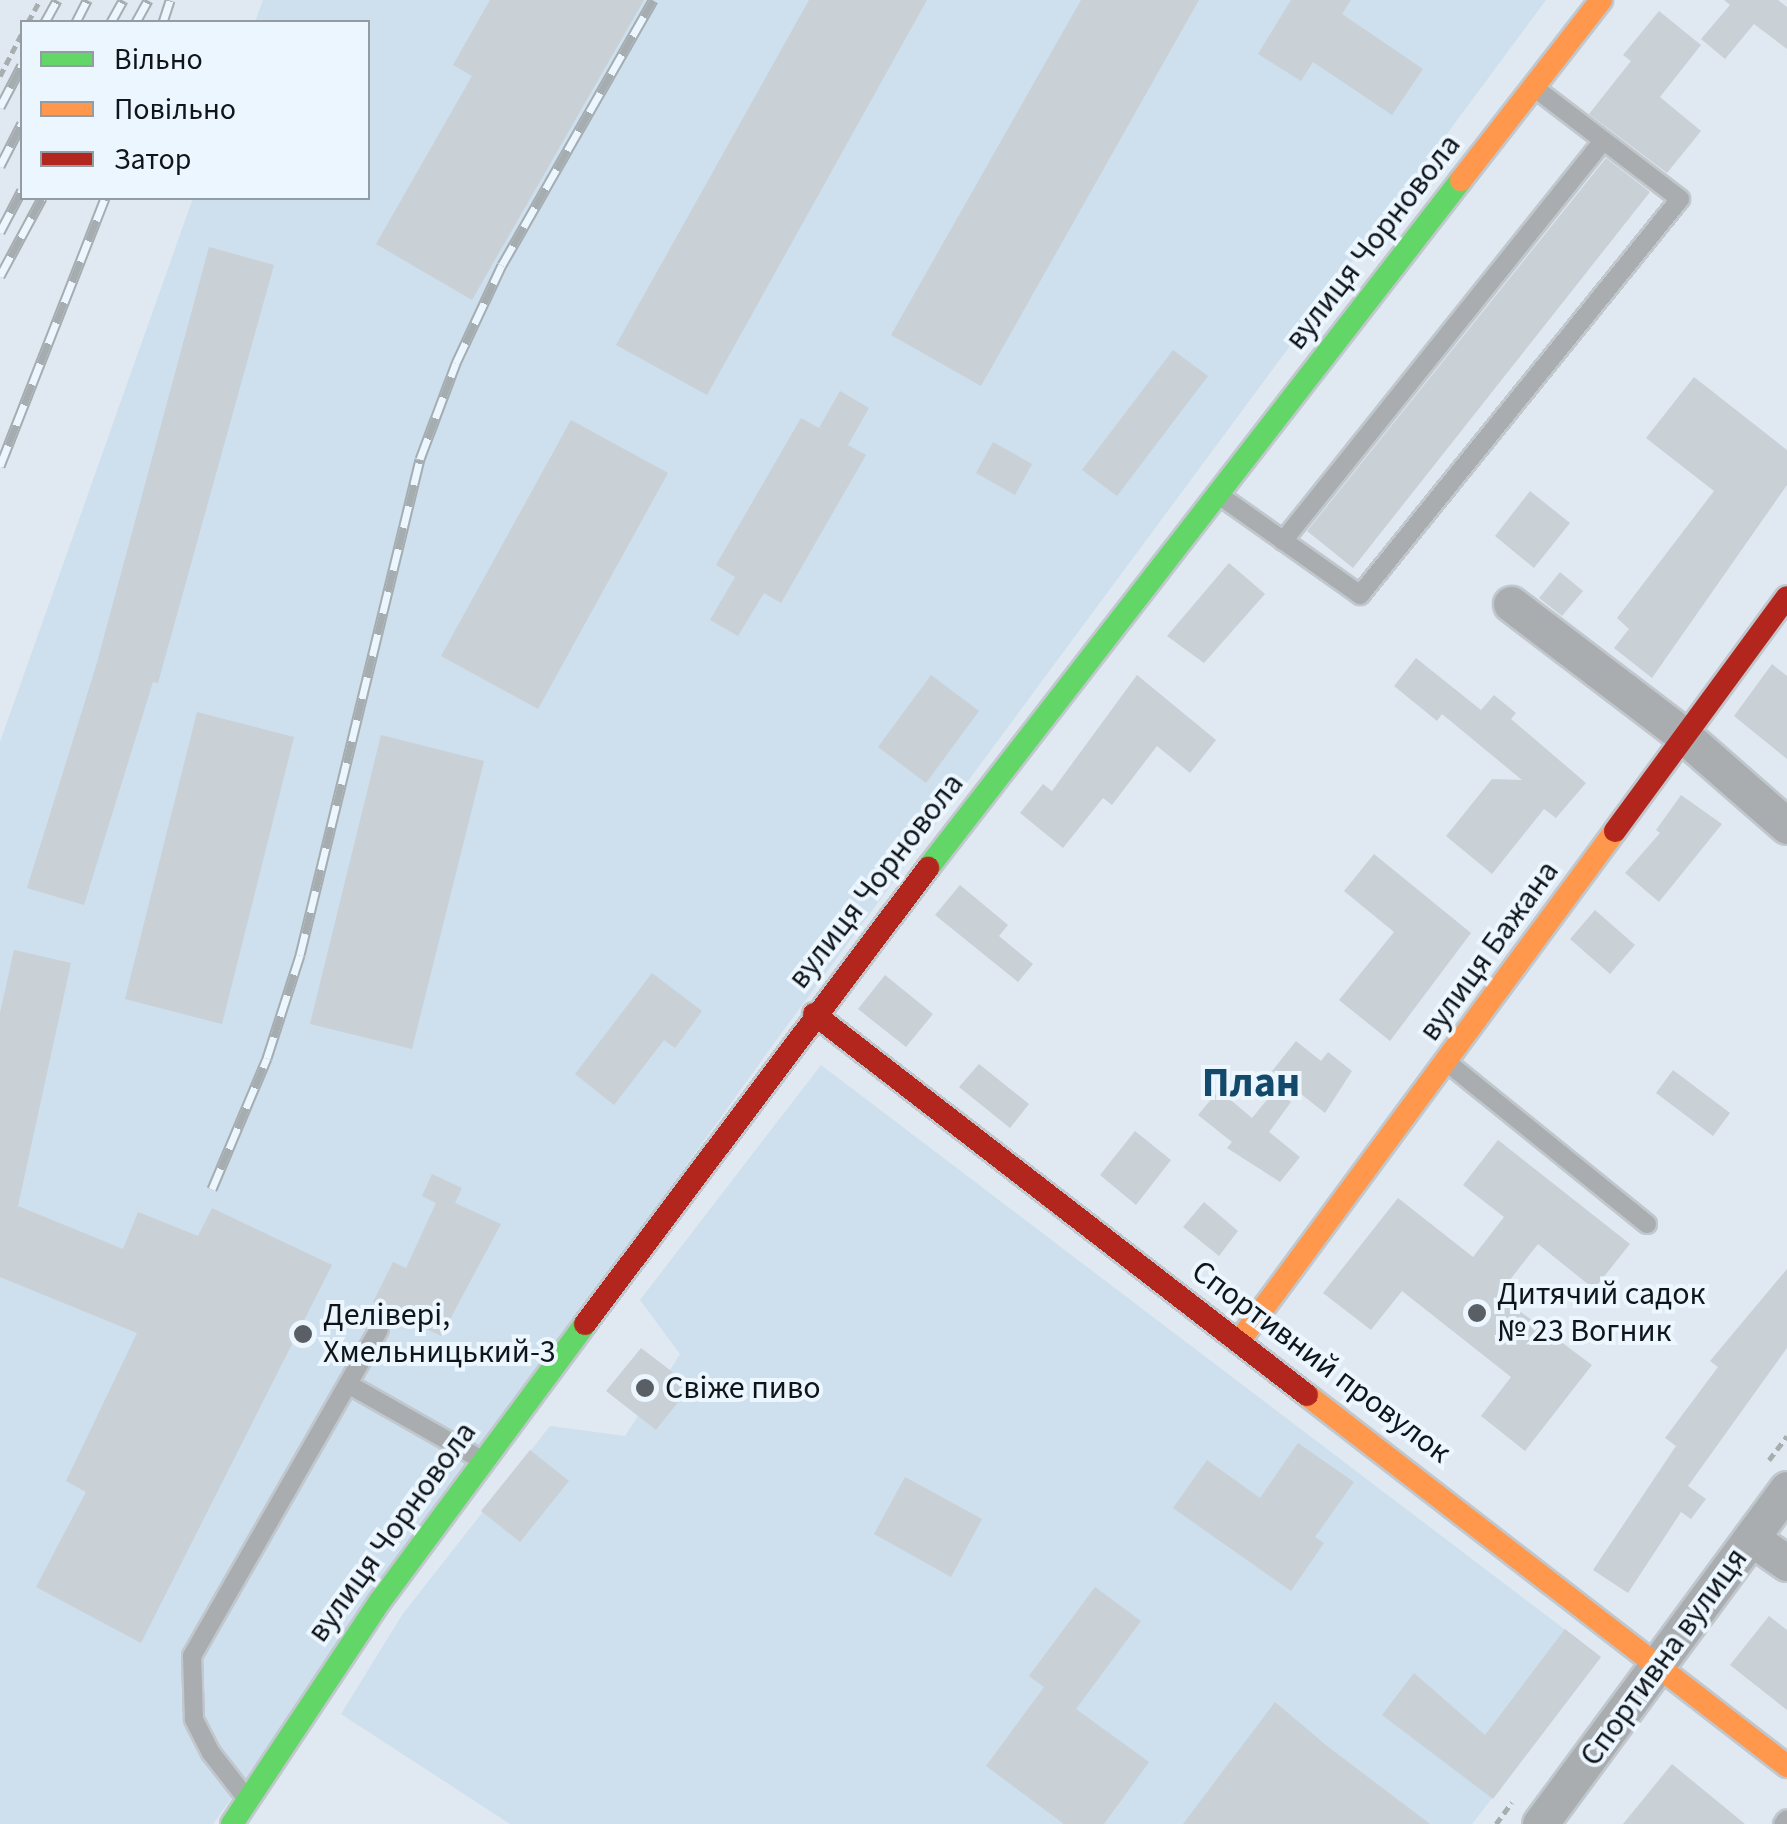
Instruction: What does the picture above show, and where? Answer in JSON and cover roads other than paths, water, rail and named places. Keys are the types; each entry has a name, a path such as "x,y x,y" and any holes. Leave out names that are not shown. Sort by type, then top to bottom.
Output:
{"street":[{"name":"вулиця Чорновола","path":"232,1824 482,1461 814,1014 1601,0"},
{"path":"1511,604 1683,735 1787,826"},
{"name":"вулиця Бажана","path":"1240,1340 1448,1063 1683,735 1783,611"},
{"name":"Спортивний провулок","path":"814,1014 1660,1663 1787,1766"},
{"name":"Спортивна вулиця","path":"1540,1824 1787,1489"},
{"path":"1751,1538 1787,1563"}],"lane":[{"path":"1218,495 1360,595 1680,198 1534,88"},
{"path":"1283,541 1603,141"},
{"path":"1448,1063 1646,1224"},
{"path":"248,1800 210,1753 194,1719 192,1656 379,1330"},
{"path":"348,1384 482,1461"}],"railway":[{"path":"46,20 57,0"},
{"path":"77,20 87,0"},
{"path":"112,20 123,0"},
{"path":"137,20 148,0"},
{"path":"164,20 170,0"},
{"path":"212,1189 267,1058 300,955 420,459 456,363 502,265 653,0"},
{"path":"0,107 20,69"},
{"path":"0,166 20,127"},
{"path":"0,232 20,194"},
{"path":"0,276 41,200"},
{"path":"0,466 104,200"}],"place":[{"name":"Дитячий садок № 23 Вогник","path":"1477,1313"},
{"name":"Делівері, Хмельницький-3","path":"303,1334"},
{"name":"Свіже пиво","path":"645,1388"}],"district":[{"name":"План","path":"1251,1083"}]}
